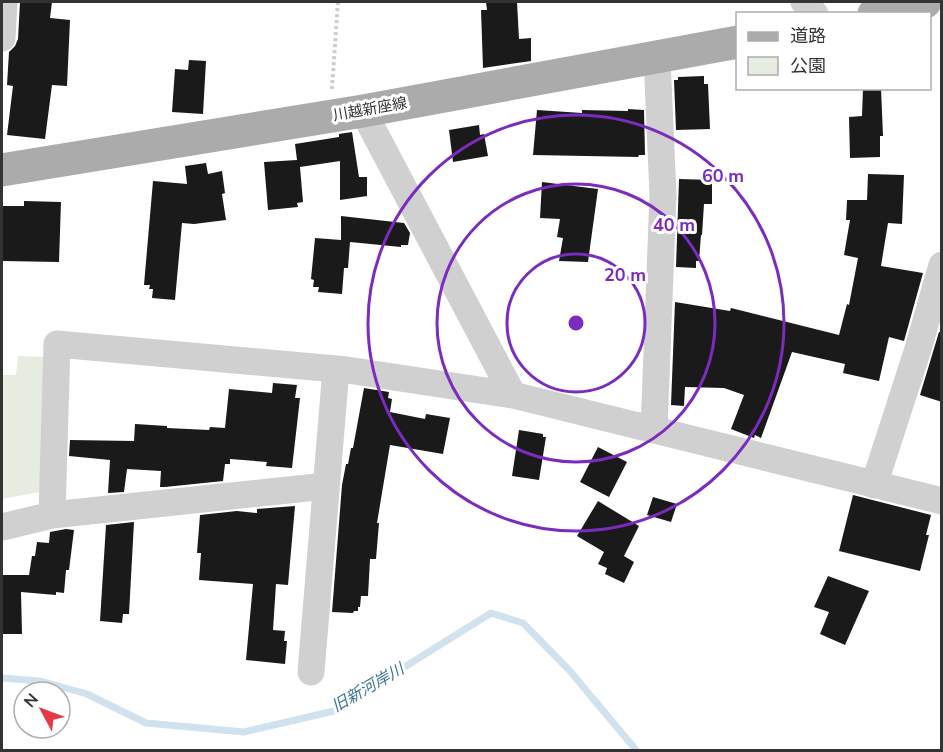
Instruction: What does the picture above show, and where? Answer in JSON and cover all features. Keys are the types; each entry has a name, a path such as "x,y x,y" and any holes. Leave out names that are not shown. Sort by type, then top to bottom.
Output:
{"main road":[{"path":"882,12 925,2"},
{"name":"川越新座線","path":"2,170 363,111 736,42"}],"street":[{"path":"2,38 4,2"},
{"path":"654,430 663,195 657,58"},
{"path":"363,111 513,395"},
{"path":"874,485 918,349 942,265"},
{"path":"52,514 57,344 336,369 513,395 942,501"},
{"path":"310,672 336,369"},
{"path":"2,527 52,514 326,486"}],"path":[{"path":"330,116 338,2"}],"green space":[{"path":"18,356 48,357 46,491 2,499 2,375 16,375"}],"building":[{"path":"20,2 52,2 50,18 70,20 67,86 52,85 45,139 7,135 13,86 7,85 9,52 18,39"},
{"path":"486,2 517,2 519,39 531,38 531,61 483,68 481,10 487,10"},
{"path":"189,60 206,61 203,114 172,112 175,69 188,70"},
{"path":"704,76 704,84 708,84 710,129 676,130 674,80 678,80 678,77"},
{"path":"863,90 881,90 883,136 880,136 880,157 850,158 849,117 862,116"},
{"path":"628,109 644,110 645,155 638,157 533,155 537,110 582,113 582,110 628,111"},
{"path":"479,125 480,135 484,134 488,156 453,162 449,130"},
{"path":"352,132 359,177 367,177 367,196 340,200 340,161 300,167 303,202 297,203 298,207 268,210 264,162 297,160 295,144 339,137 339,134"},
{"path":"206,163 208,174 222,171 225,193 222,194 226,220 194,224 182,223 175,300 152,298 153,289 149,289 150,285 144,285 153,181 187,184 185,166"},
{"path":"868,174 904,175 902,224 888,223 881,266 923,273 904,341 889,337 879,381 843,373 845,364 792,352 761,438 755,435 754,438 731,429 744,395 724,388 685,387 684,406 671,405 675,302 730,311 731,308 839,335 847,304 849,305 858,258 844,255 850,220 846,220 847,200 867,200"},
{"path":"679,179 712,180 712,204 704,204 699,261 696,261 696,268 676,267"},
{"path":"542,182 598,189 588,262 559,261 563,238 557,237 560,219 540,218"},
{"path":"24,201 61,202 59,262 2,261 2,206 24,206"},
{"path":"341,216 404,223 410,233 408,245 401,245 401,247 350,242 348,268 344,268 342,294 318,292 319,287 313,287 314,280 311,279 315,238 341,240"},
{"path":"939,332 942,332 942,402 920,395"},
{"path":"273,383 297,385 295,398 300,398 292,468 266,466 267,462 230,459 230,464 225,464 223,481 165,487 160,487 161,471 127,469 124,492 108,493 110,460 69,456 70,440 134,441 135,424 209,430 210,427 225,428 229,389 272,393"},
{"path":"364,388 389,392 388,398 392,399 390,412 425,419 426,414 450,418 443,454 390,445 377,523 379,523 376,559 370,559 368,596 361,596 358,611 353,613 332,612 342,485 346,464 348,464 351,448 353,448"},
{"path":"519,430 543,434 543,437 546,437 539,480 512,476"},
{"path":"598,447 627,462 609,497 580,482"},
{"path":"853,495 931,515 926,535 929,535 920,571 839,551"},
{"path":"653,497 677,504 671,522 647,515"},
{"path":"598,501 639,526 624,556 634,562 624,583 605,574 607,568 598,564 604,552 577,536"},
{"path":"295,506 288,585 276,584 273,630 285,631 284,641 287,641 285,664 246,660 253,584 199,580 201,553 197,553 200,515 237,511 257,513 257,509"},
{"path":"134,522 129,614 123,614 122,623 100,621 106,525"},
{"path":"74,530 64,593 56,592 56,595 21,592 22,634 2,634 2,575 29,575 37,542 49,543 50,532"},
{"path":"828,576 869,591 845,645 820,634 829,612 814,607"}],"waterway":[{"name":"旧新河岸川","path":"2,678 40,681 87,694 146,723 244,732 334,711 491,613 523,623 570,671 636,750"}]}
